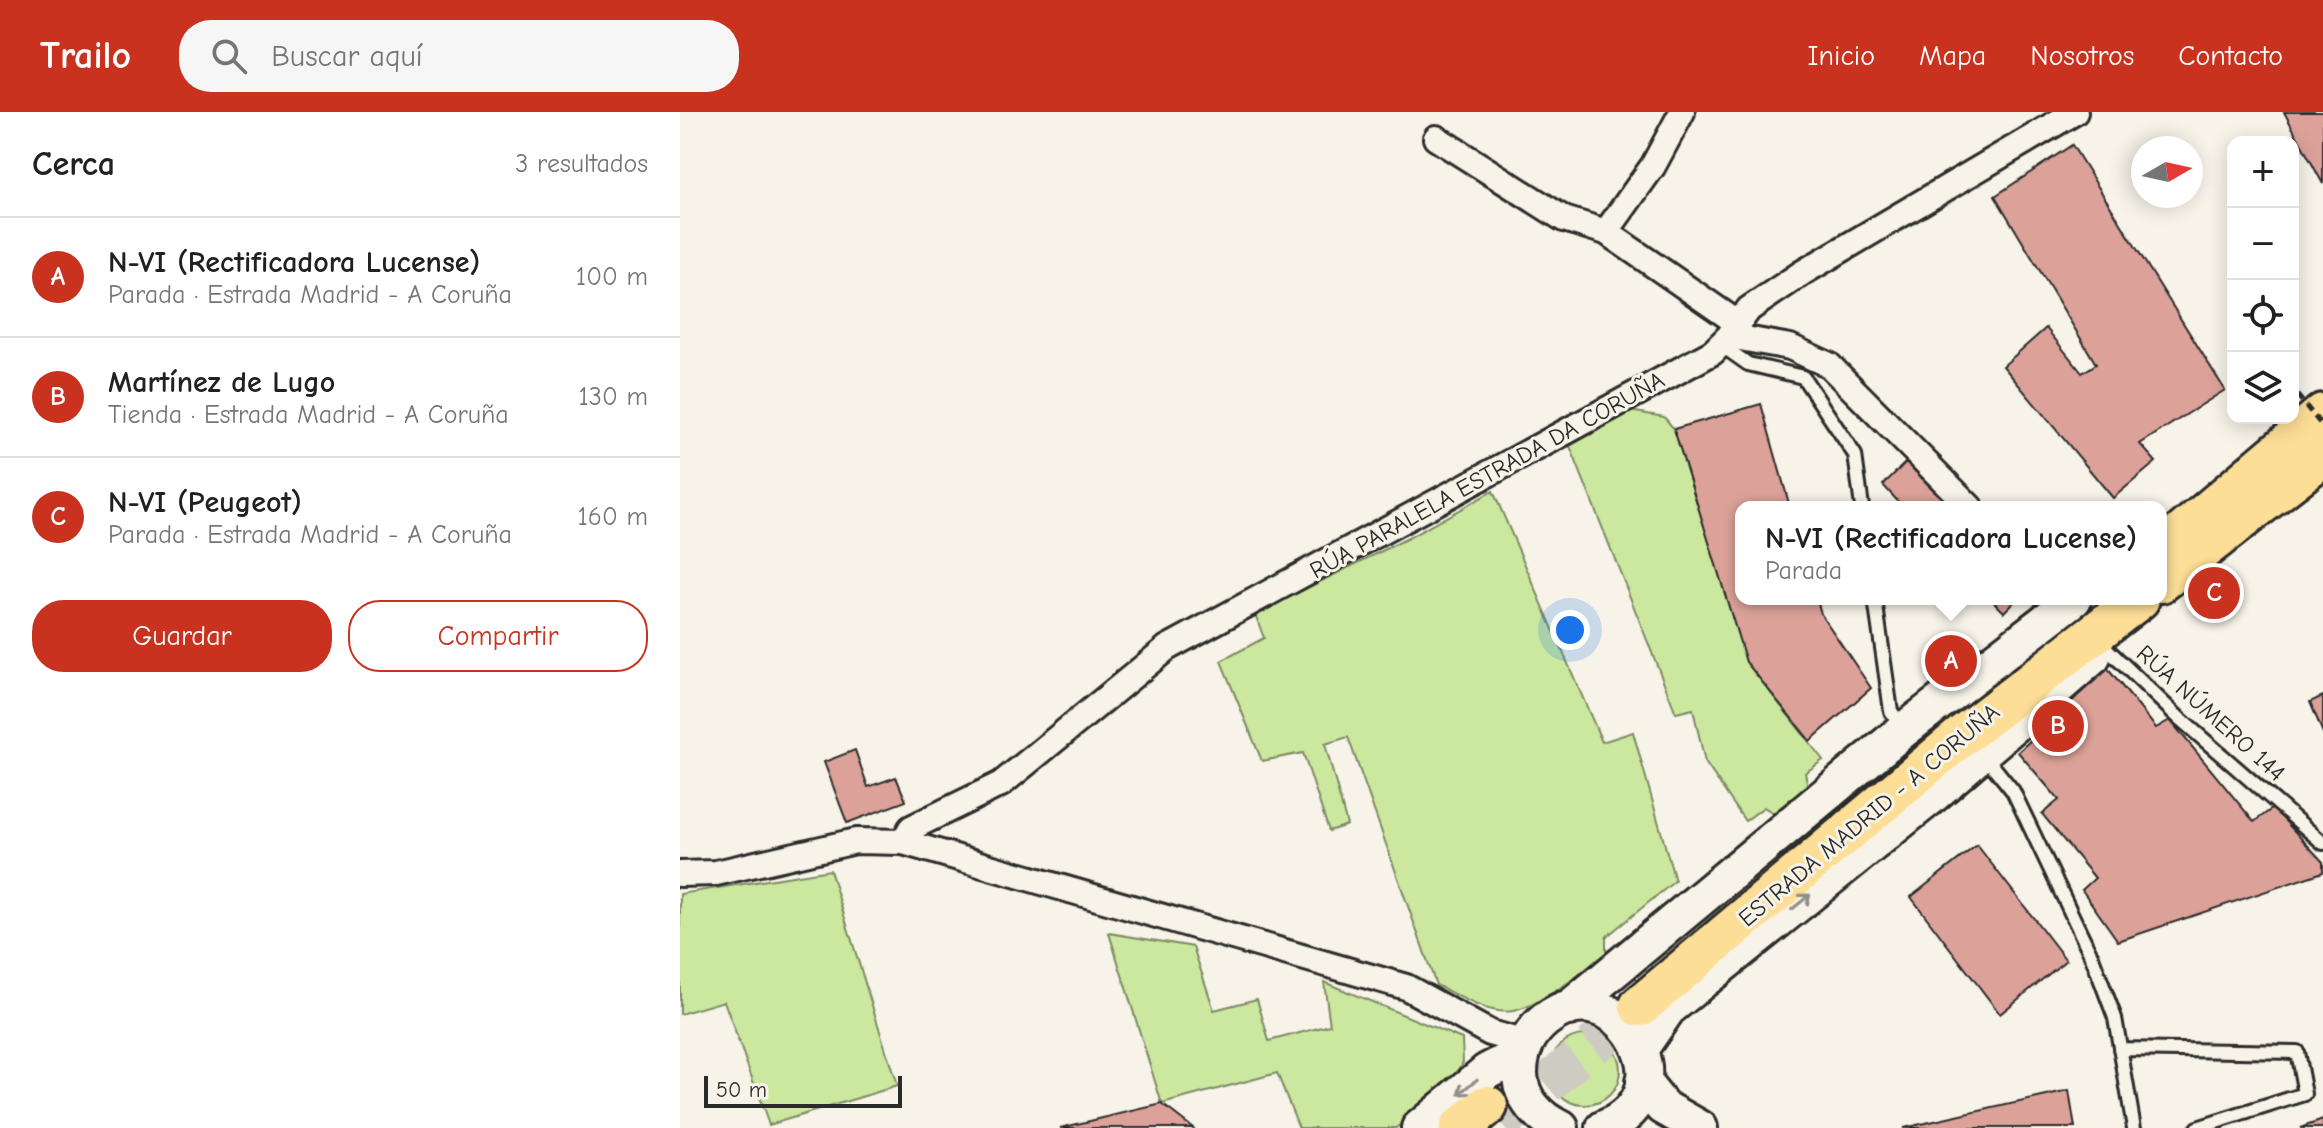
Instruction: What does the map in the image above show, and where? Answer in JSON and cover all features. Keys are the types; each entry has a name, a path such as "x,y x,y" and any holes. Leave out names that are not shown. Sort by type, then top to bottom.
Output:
{"highway":[{"path":"2167,546 2317,429"},
{"path":"2167,576 2317,429"},
{"name":"ESTRADA MADRID - A CORUÑA","path":"2096,605 1633,996 2131,605"}],"main road":[{"path":"2167,530 2317,429"},
{"path":"2167,583 2317,429"},
{"path":"1419,1128 1487,1071 1524,1048 1544,1021 1569,1008 2059,605"},
{"path":"1641,1048 1668,1009 1982,753 2105,647 2146,605"},
{"path":"1569,1008 1587,1007 1620,1019 1641,1048 1643,1082 1636,1101 1624,1116 1605,1128"},
{"path":"1524,1048 1520,1075 1526,1097 1539,1115 1558,1128"},
{"path":"1643,1082 1663,1107 1700,1128"},
{"path":"1605,1128 1615,1128"}],"street":[{"path":"1606,232 1653,166 1682,112"},
{"name":"RÚA PARALELA ESTRADA DA CORUÑA","path":"903,842 911,828 1001,784 1167,648 1729,334 1749,309 1802,273 2075,112"},
{"path":"1436,138 1564,219 1606,232 1729,334 1790,347 1829,365 1964,501"},
{"path":"680,874 716,873 856,841 903,842 1406,987 1524,1048"}],"lane":[{"path":"1729,334 1748,364 1803,377 1855,455 1861,501"},
{"path":"1876,605 1891,711 1905,729"},
{"name":"RÚA NÚMERO 144","path":"2105,647 2168,708 2323,843"},
{"path":"1982,753 2013,791 2092,957 2115,1018 2134,1128"},
{"path":"2120,1049 2297,1052 2305,1094 2197,1128"}],"green space":[{"path":"1630,411 1664,417 1674,429 1746,661 1823,760 1805,773 1808,786 1773,813 1764,807 1745,821 1705,762 1693,709 1676,713 1570,446"},
{"path":"1493,491 1602,742 1633,732 1675,881 1606,937 1606,956 1561,988 1513,1011 1493,1010 1473,1004 1436,985 1348,737 1325,744 1347,825 1329,831 1303,753 1262,761 1221,661 1264,638 1255,614 1410,537"},
{"path":"830,870 897,1086 769,1125 724,1001 680,1014 680,894"},
{"path":"1109,933 1193,947 1214,1010 1257,999 1269,1041 1330,1025 1324,982 1462,1039 1463,1062 1455,1079 1396,1128 1299,1128 1277,1073 1162,1104"},
{"path":"1578,1035 1592,1035 1614,1050 1620,1070 1618,1083 1610,1095 1592,1105 1578,1105 1556,1090 1550,1077 1550,1063 1565,1041"}],"building":[{"path":"2284,112 2323,112 2323,184 2299,136"},
{"path":"2072,145 2225,390 2140,444 2156,462 2113,498 2003,366 2046,328 2082,373 2096,364 1995,196"},
{"path":"1761,404 1788,501 1735,501 1735,605 1819,605 1821,614 1871,688 1810,741 1746,662 1674,429"},
{"path":"1911,457 1953,501 1898,501 1883,485"},
{"path":"1997,605 2011,605 2004,612"},
{"path":"2107,668 2156,728 2170,720 2254,822 2273,808 2323,862 2323,872 2118,941 2082,890 2095,878 2042,814 2059,800 2018,752"},
{"path":"2323,696 2323,733 2310,702"},
{"path":"855,750 868,787 896,777 906,801 847,823 824,762"},
{"path":"1977,845 2066,960 2000,1014 1911,897"},
{"path":"2069,1091 2075,1128 1903,1128"},
{"path":"1162,1104 1193,1128 1060,1128"},
{"path":"2323,1120 2323,1128 2300,1128"}],"tunnel":[{"path":"1500,1123 1640,1006"}],"place":[{"name":"N-VI (Peugeot)","path":"2214,593"},
{"name":"N-VI (Rectificadora Lucense)","path":"1951,661"},
{"name":"Martínez de Lugo","path":"2058,726"}]}
